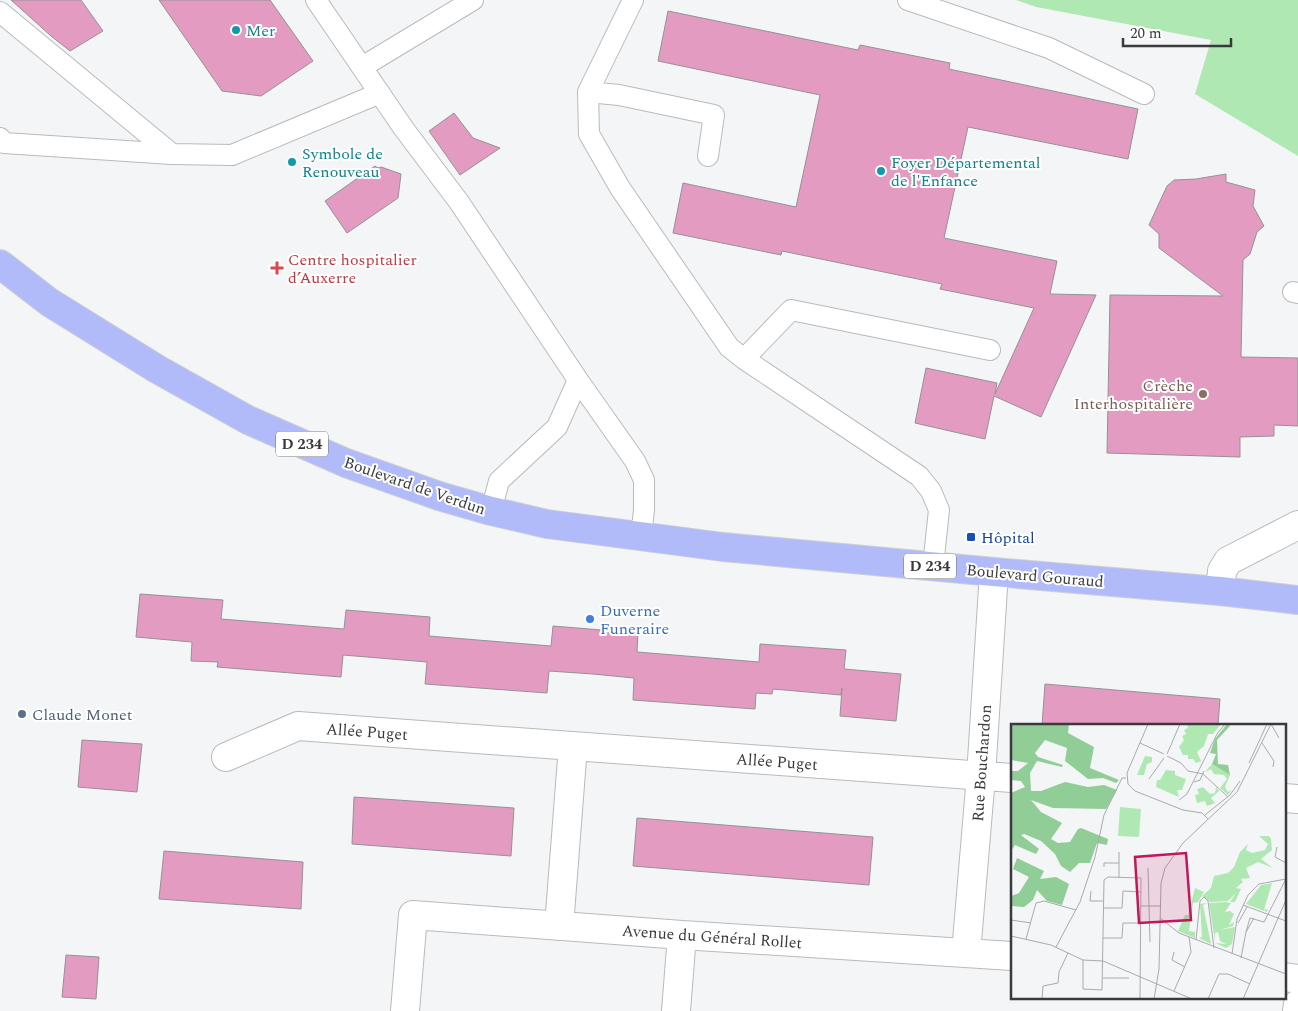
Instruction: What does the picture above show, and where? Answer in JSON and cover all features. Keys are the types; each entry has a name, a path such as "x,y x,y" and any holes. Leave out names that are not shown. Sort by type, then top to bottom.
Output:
{"main road":[{"name":"Boulevard de Verdun","path":"0,264 49,302 157,369 248,420 346,463 439,496 491,511 547,524 641,537"},
{"name":"Boulevard Gouraud","path":"641,537 723,547 1220,591"},
{"name":"D 234","path":"1220,591 1298,600"}],"street":[{"path":"1220,591 1222,571 1228,561 1298,524"},
{"name":"Rue Bouchardon","path":"966,953 994,572"},
{"name":"Allée Puget","path":"226,757 298,726 1011,778"},
{"path":"559,926 573,746"},
{"name":"Avenue du Général Rollet","path":"404,1011 413,915 682,935 1011,956"},
{"path":"676,1011 682,935"},
{"path":"1297,1011 1298,1004"}],"lane":[{"path":"316,0 404,129 459,202 578,380 635,461 644,480 644,510 641,537"},
{"path":"362,67 473,0"},
{"path":"633,0 588,92 589,134 620,188 728,347 918,476 931,491 939,510 933,566"},
{"path":"908,0 1050,48 1144,94"},
{"path":"0,12 172,154"},
{"path":"588,92 619,95 714,115 708,156"},
{"path":"0,138 4,143 172,154 232,155 380,93"},
{"path":"744,359 791,310 990,350"},
{"path":"491,511 498,481 557,427 578,380"}],"green space":[{"path":"1016,0 1298,0 1298,156 1195,94 1211,40 1036,7"}],"building":[{"path":"11,0 81,0 103,31 70,51"},
{"name":"Mer","path":"159,0 270,0 313,61 261,96 222,91"},
{"name":"Foyer Départemental de l'Enfance","path":"668,11 858,50 860,45 950,63 949,69 1138,109 1128,159 968,127 944,238 1057,261 1050,294 1096,295 1041,417 994,396 985,439 915,423 926,368 997,383 995,394 1034,308 940,289 942,284 782,251 781,255 673,233 683,183 796,207 820,95 658,61"},
{"path":"454,113 473,138 500,148 460,175 429,131"},
{"path":"375,166 401,174 398,198 347,233 325,201"},
{"name":"Crèche Interhospitalière","path":"1226,174 1226,182 1255,190 1253,206 1264,226 1257,232 1250,254 1243,260 1241,357 1298,358 1298,426 1274,425 1274,436 1240,437 1240,457 1107,453 1110,295 1223,296 1159,248 1159,234 1149,225 1167,186 1174,180 1196,179"},
{"path":"140,594 223,600 221,619 344,629 346,610 430,617 429,636 551,646 553,626 638,633 637,652 759,662 760,644 846,650 844,669 901,674 896,721 840,716 842,688 841,695 773,689 772,694 756,693 755,709 633,700 634,678 593,674 549,671 547,693 425,684 427,662 343,655 341,677 217,667 218,662 191,661 192,642 136,637"},
{"path":"1045,684 1220,699 1218,724 1042,724"},
{"path":"82,740 142,744 137,792 78,787"},
{"path":"354,797 514,808 511,856 352,844"},
{"path":"637,818 873,837 869,885 633,866"},
{"path":"164,851 303,862 301,909 159,899"},
{"path":"66,955 99,957 96,999 62,997"}],"place":[{"name":"Mer","path":"236,30"},
{"name":"Symbole de Renouveau","path":"292,162"},
{"name":"Foyer Départemental de l'Enfance","path":"881,171"},
{"name":"Centre hospitalier d’Auxerre","path":"277,268"},
{"name":"Crèche Interhospitalière","path":"1203,394"},
{"name":"Hôpital","path":"971,537"},
{"name":"Duverne Funeraire","path":"590,619"},
{"name":"Claude Monet","path":"22,714"}]}
